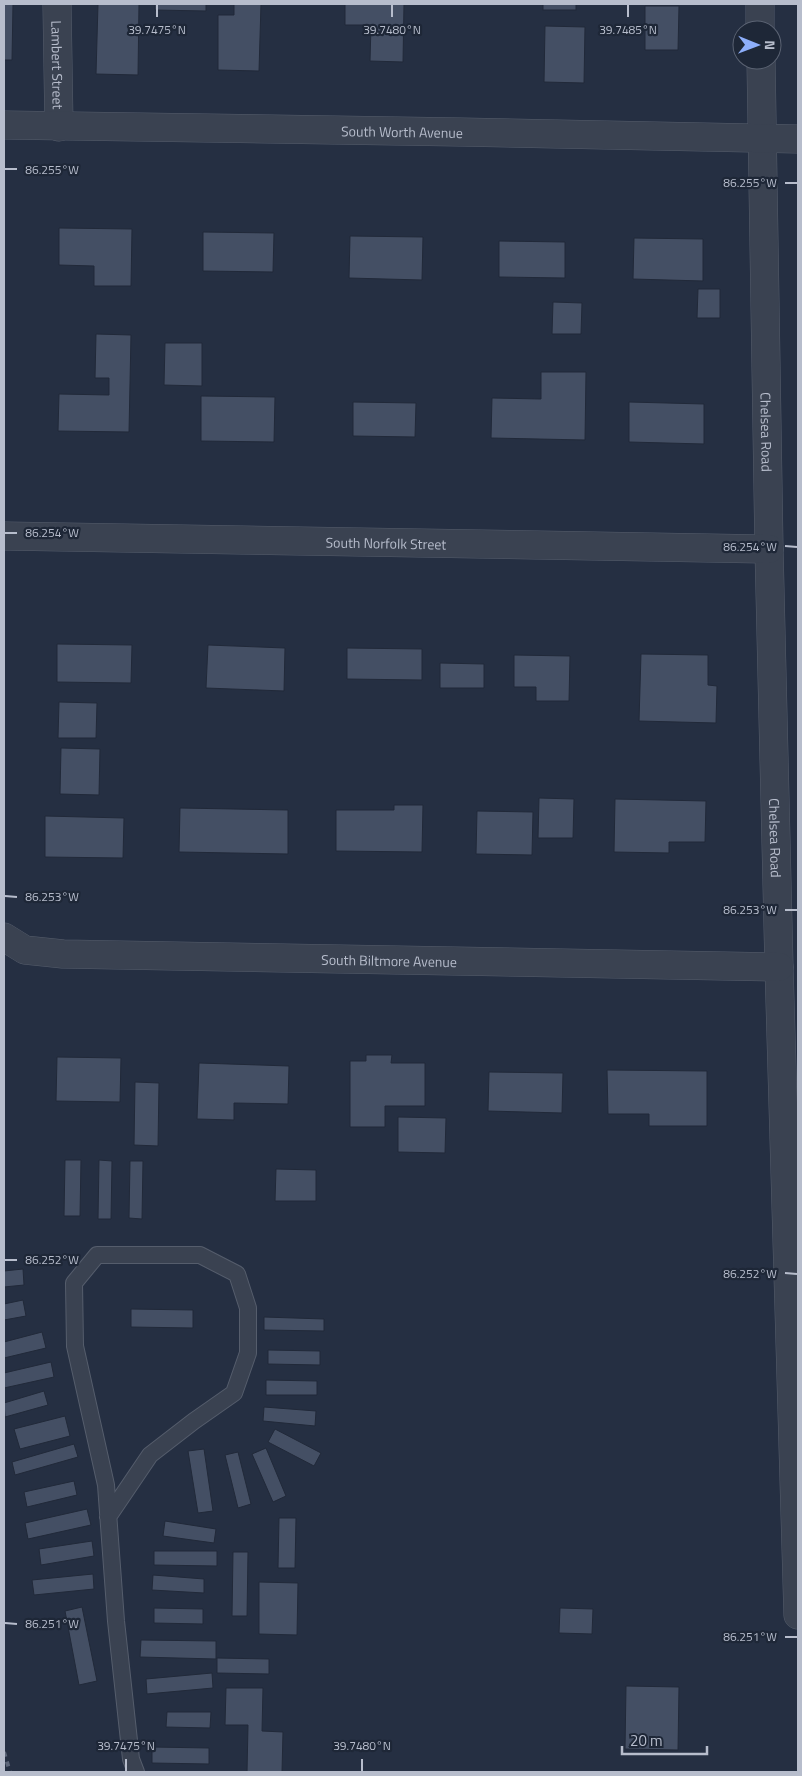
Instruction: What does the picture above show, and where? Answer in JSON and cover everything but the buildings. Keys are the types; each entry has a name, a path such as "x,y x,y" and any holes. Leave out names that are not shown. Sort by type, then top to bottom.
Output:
{"street":[{"name":"Lambert Street","path":"57,4 59,126"},
{"path":"760,4 760,20"},
{"name":"Chelsea Road","path":"761,70 769,549 779,967 797,1475 798,1615"},
{"name":"South Worth Avenue","path":"4,125 798,139"},
{"name":"South Norfolk Street","path":"4,536 769,549"},
{"name":"South Biltmore Avenue","path":"4,937 25,950 63,954 779,967"}],"lane":[{"path":"108,1517 150,1456 234,1392 246,1361 248,1353 248,1308 237,1274 200,1255 96,1255 74,1283 75,1346 106,1485 108,1517 116,1621 131,1759 136,1772"}],"railway":[{"path":"4,1752 10,1772"}]}
